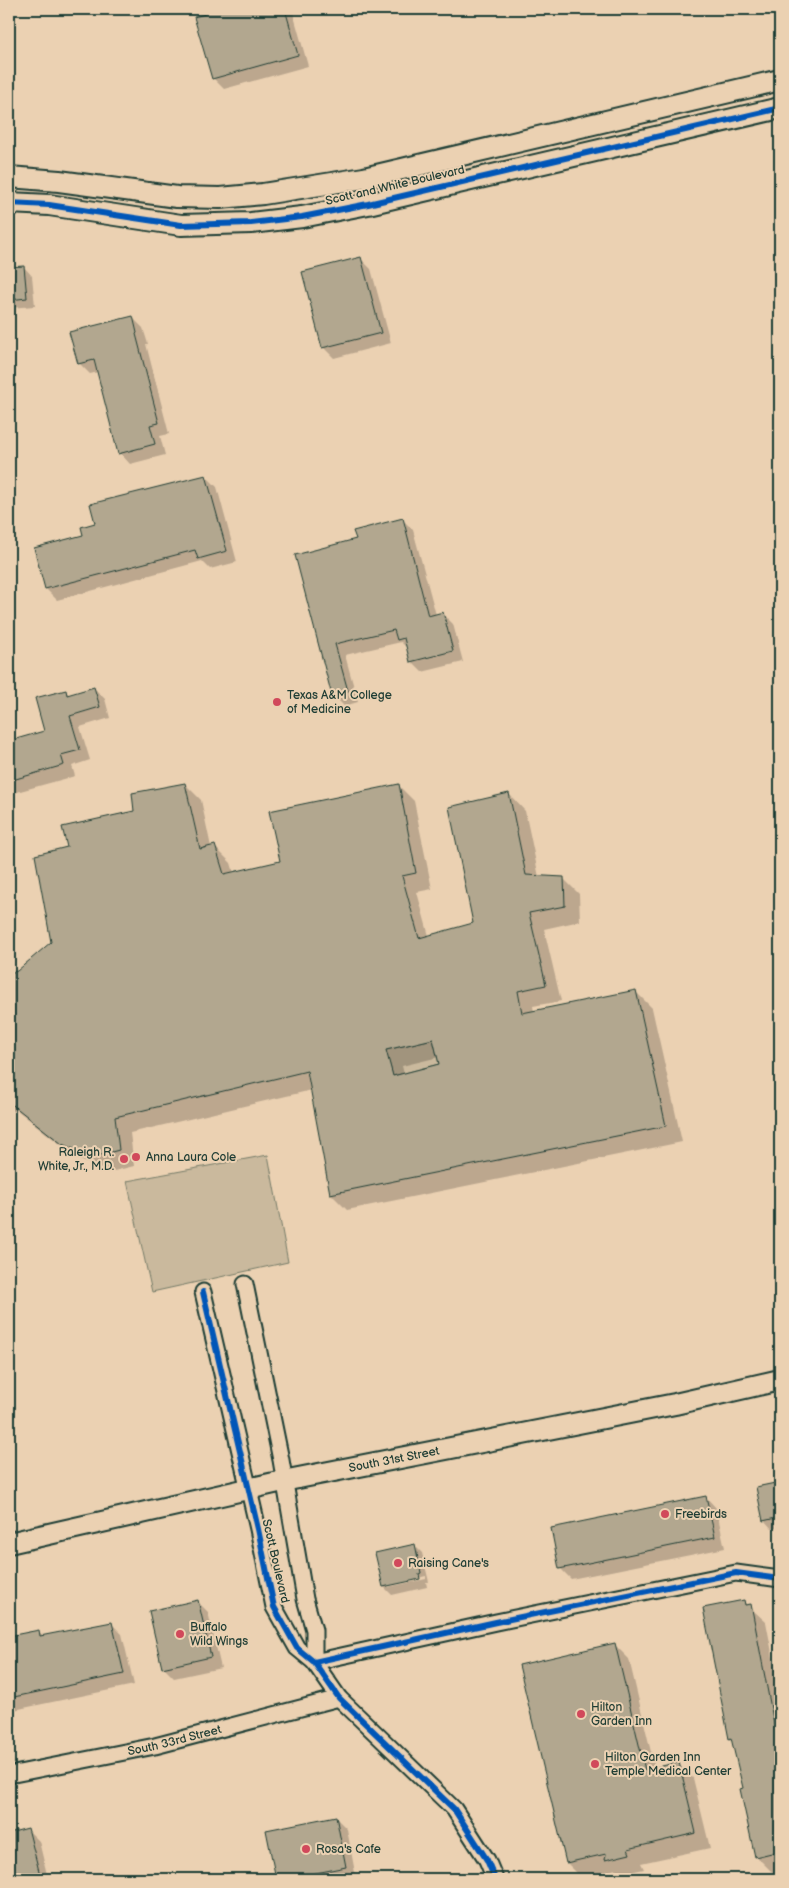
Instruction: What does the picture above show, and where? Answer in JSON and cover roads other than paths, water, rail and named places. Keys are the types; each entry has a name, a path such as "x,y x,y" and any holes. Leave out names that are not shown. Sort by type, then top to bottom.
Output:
{"street":[{"name":"Scott and White Boulevard","path":"9,177 59,181 178,197 220,198 263,194 364,178 780,80"},
{"name":"Scott and White Boulevard","path":"9,203 78,209 180,225 251,223 302,217 780,108"},
{"name":"Scott Boulevard","path":"245,1284 281,1460 305,1599 314,1630 314,1662"},
{"name":"Scott Boulevard","path":"203,1292 247,1489 258,1529 274,1607 297,1648 314,1662 339,1698 454,1809 487,1860 495,1879"},
{"name":"South 31st Street","path":"9,1543 284,1481 666,1406 780,1380"},
{"path":"314,1662 496,1622 736,1573 780,1579"},
{"name":"South 33rd Street","path":"9,1775 155,1746 339,1698"}],"place":[{"name":"Texas A&M College of Medicine","path":"277,702"},
{"name":"Anna Laura Cole","path":"136,1157"},
{"name":"Raleigh R. White, Jr., M.D.","path":"124,1159"},
{"name":"Freebirds","path":"665,1514"},
{"name":"Raising Cane's","path":"398,1563"},
{"name":"Buffalo Wild Wings","path":"180,1634"},
{"name":"Hilton Garden Inn","path":"581,1714"},
{"name":"Hilton Garden Inn Temple Medical Center","path":"595,1764"},
{"name":"Rosa's Cafe","path":"306,1849"}]}
